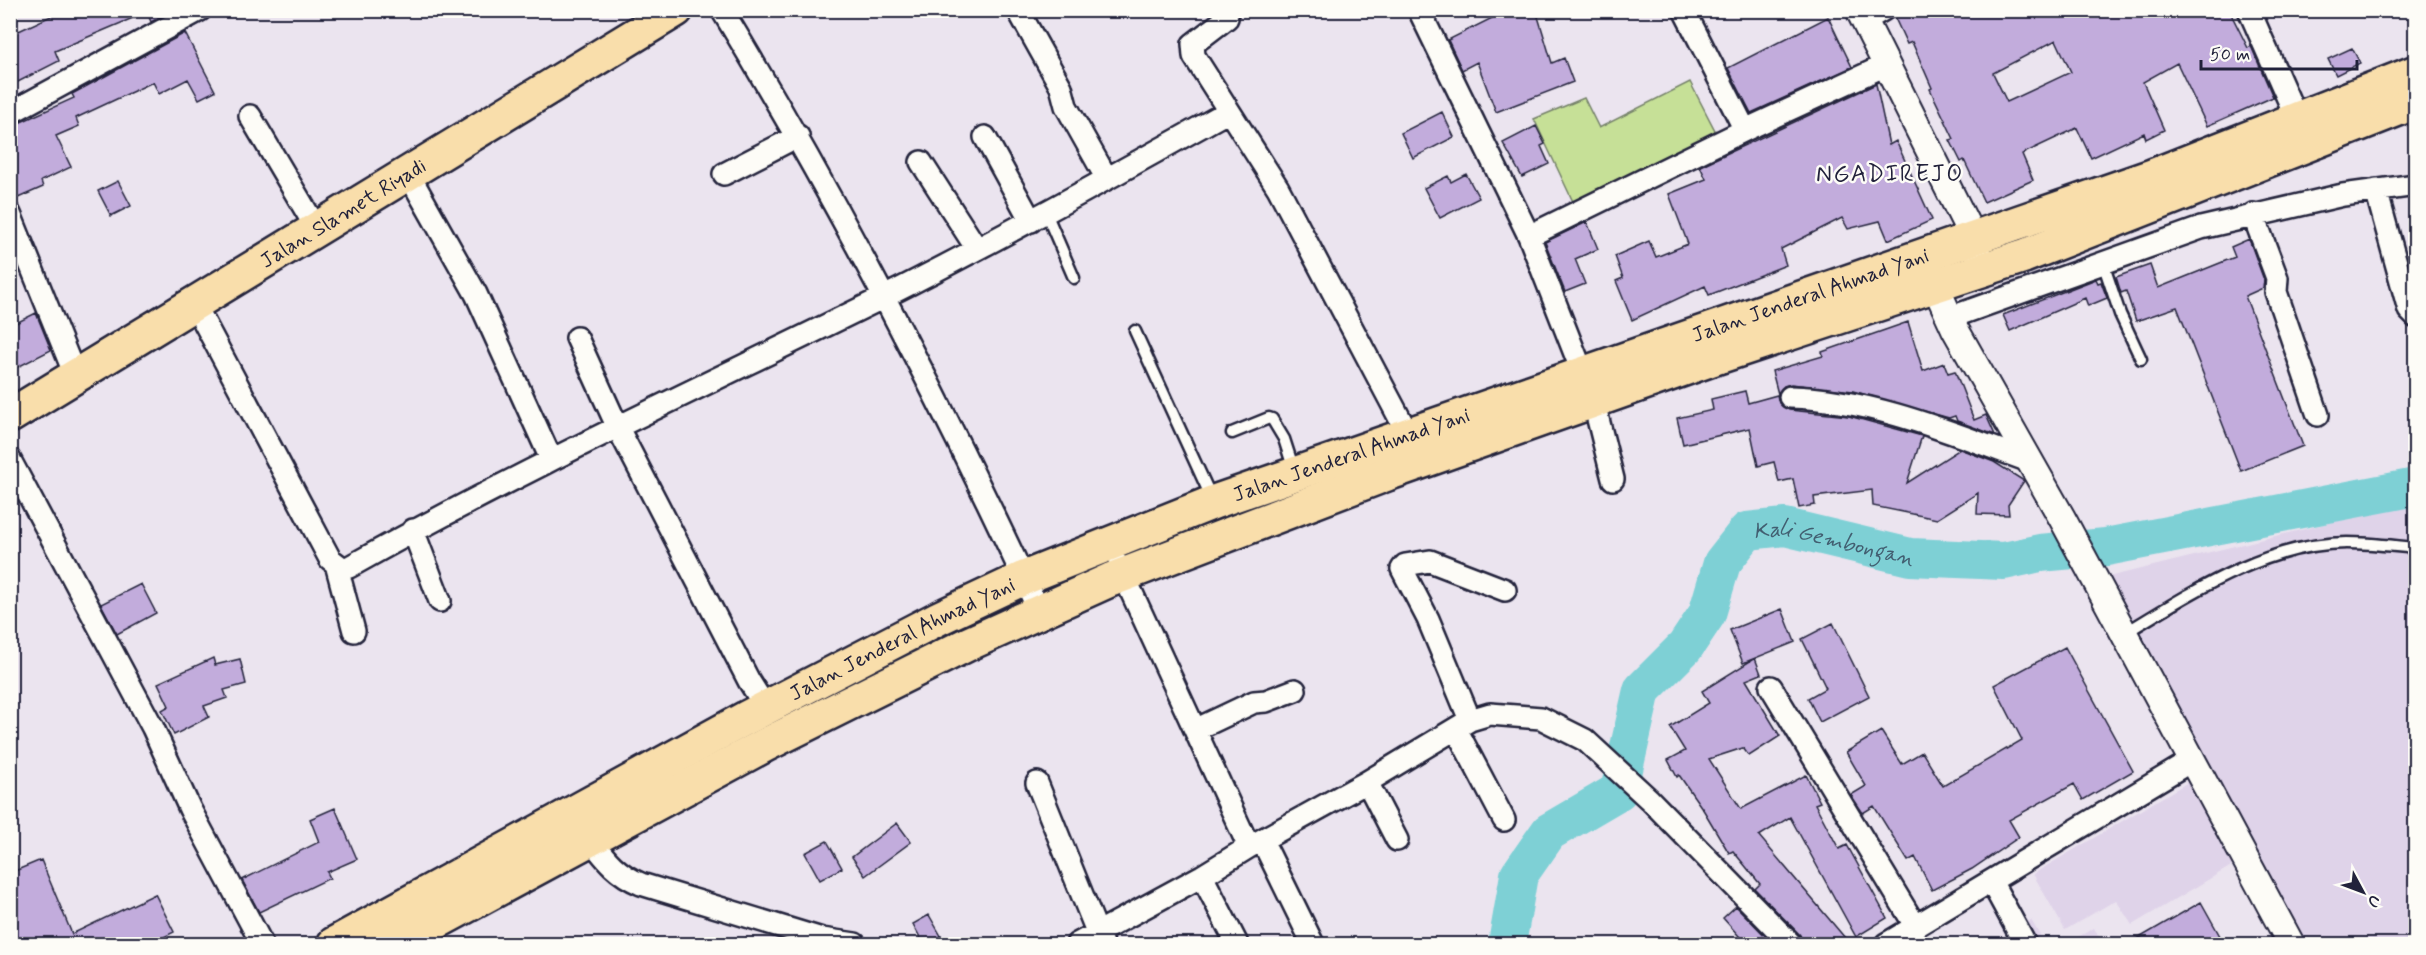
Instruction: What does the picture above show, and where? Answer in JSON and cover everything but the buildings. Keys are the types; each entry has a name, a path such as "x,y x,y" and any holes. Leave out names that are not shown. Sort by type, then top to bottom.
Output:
{"main road":[{"name":"Jalan Slamet Riyadi","path":"10,416 194,303 318,231 676,10"},
{"name":"Jalan Jenderal Ahmad Yani","path":"396,945 821,716 966,645 1123,574 1387,474 1588,389 1921,254 2152,176 2415,72"},
{"name":"Jalan Jenderal Ahmad Yani","path":"334,945 766,708 939,618 1024,578 1109,542 1214,502 1408,434 1588,389 1812,325 1935,286 2024,256 2415,102"}],"street":[{"path":"10,113 178,16 200,10"},
{"path":"722,10 798,136 885,296 1040,613"},
{"path":"1018,10 1061,87 1066,106 1107,179"},
{"path":"1419,10 1529,237 1588,389 1612,479"},
{"path":"1684,10 1745,130"},
{"path":"2249,10 2297,119"},
{"path":"1230,13 1197,39 1191,49 1306,237 1408,434"},
{"path":"1869,14 1886,65 1972,238 1982,270"},
{"path":"1529,237 1745,130 1886,65"},
{"path":"336,564 342,568 349,567 413,530 551,459 885,296 1038,217 1229,111"},
{"path":"250,116 318,231"},
{"path":"724,174 798,136"},
{"path":"985,137 1038,217"},
{"path":"921,162 977,249"},
{"path":"409,175 476,294 551,459"},
{"path":"1949,318 2200,228 2253,214 2376,190 2415,185"},
{"path":"2376,190 2409,310 2415,317"},
{"path":"10,214 75,375"},
{"path":"2253,214 2277,278 2276,292 2318,415"},
{"path":"1921,254 1949,318 2062,518 2290,945"},
{"path":"194,303 313,530 336,564 354,631"},
{"path":"577,338 618,428 749,681 766,708"},
{"path":"1790,397 1821,398 1865,406 2029,461"},
{"path":"10,460 153,728 190,809 262,945"},
{"path":"413,530 440,601"},
{"path":"1109,542 1196,730 1255,843 1313,945"},
{"path":"1504,820 1463,725 1428,619 1402,569 1405,565 1430,561 1505,590"},
{"path":"1771,687 1916,927"},
{"path":"1196,730 1254,702 1266,701 1295,690"},
{"path":"1077,945 1099,939 1255,843 1367,782 1463,725 1490,714 1541,718 1585,740 1650,800 1791,945"},
{"path":"1886,945 2191,761"},
{"path":"1367,782 1397,840"},
{"path":"1037,783 1099,939"},
{"path":"591,840 610,866 626,878 819,942 855,945"},
{"path":"1202,876 1237,945"},
{"path":"1992,883 2025,945"}],"lane":[{"path":"1038,217 1074,278"},
{"path":"2103,263 2120,314 2141,359"},
{"path":"1135,331 1214,502"},
{"path":"1232,433 1269,418 1272,419 1284,439 1295,474"},
{"path":"2125,634 2192,594 2265,558 2304,548 2346,543 2415,548"}],"shaded area":[{"path":"2415,502 2415,944 2298,944 2104,578"},
{"path":"2190,781 2238,862 2132,925 2116,900 2065,930 2033,874"},
{"path":"2031,920 2045,944 2034,944 2023,925"},
{"path":"2094,928 2103,944 2066,944"}],"green space":[{"path":"1690,82 1720,140 1576,208 1534,119 1584,98 1599,128"}],"waterway":[{"name":"Kali Gembongan","path":"1507,944 1519,875 1549,832 1619,791 1642,690 1685,647 1707,614 1722,563 1747,531 1785,527 1910,557 2004,561 2040,553 2106,547 2416,487"}],"district":[{"name":"NGADIREJO","path":"1890,173"}]}
